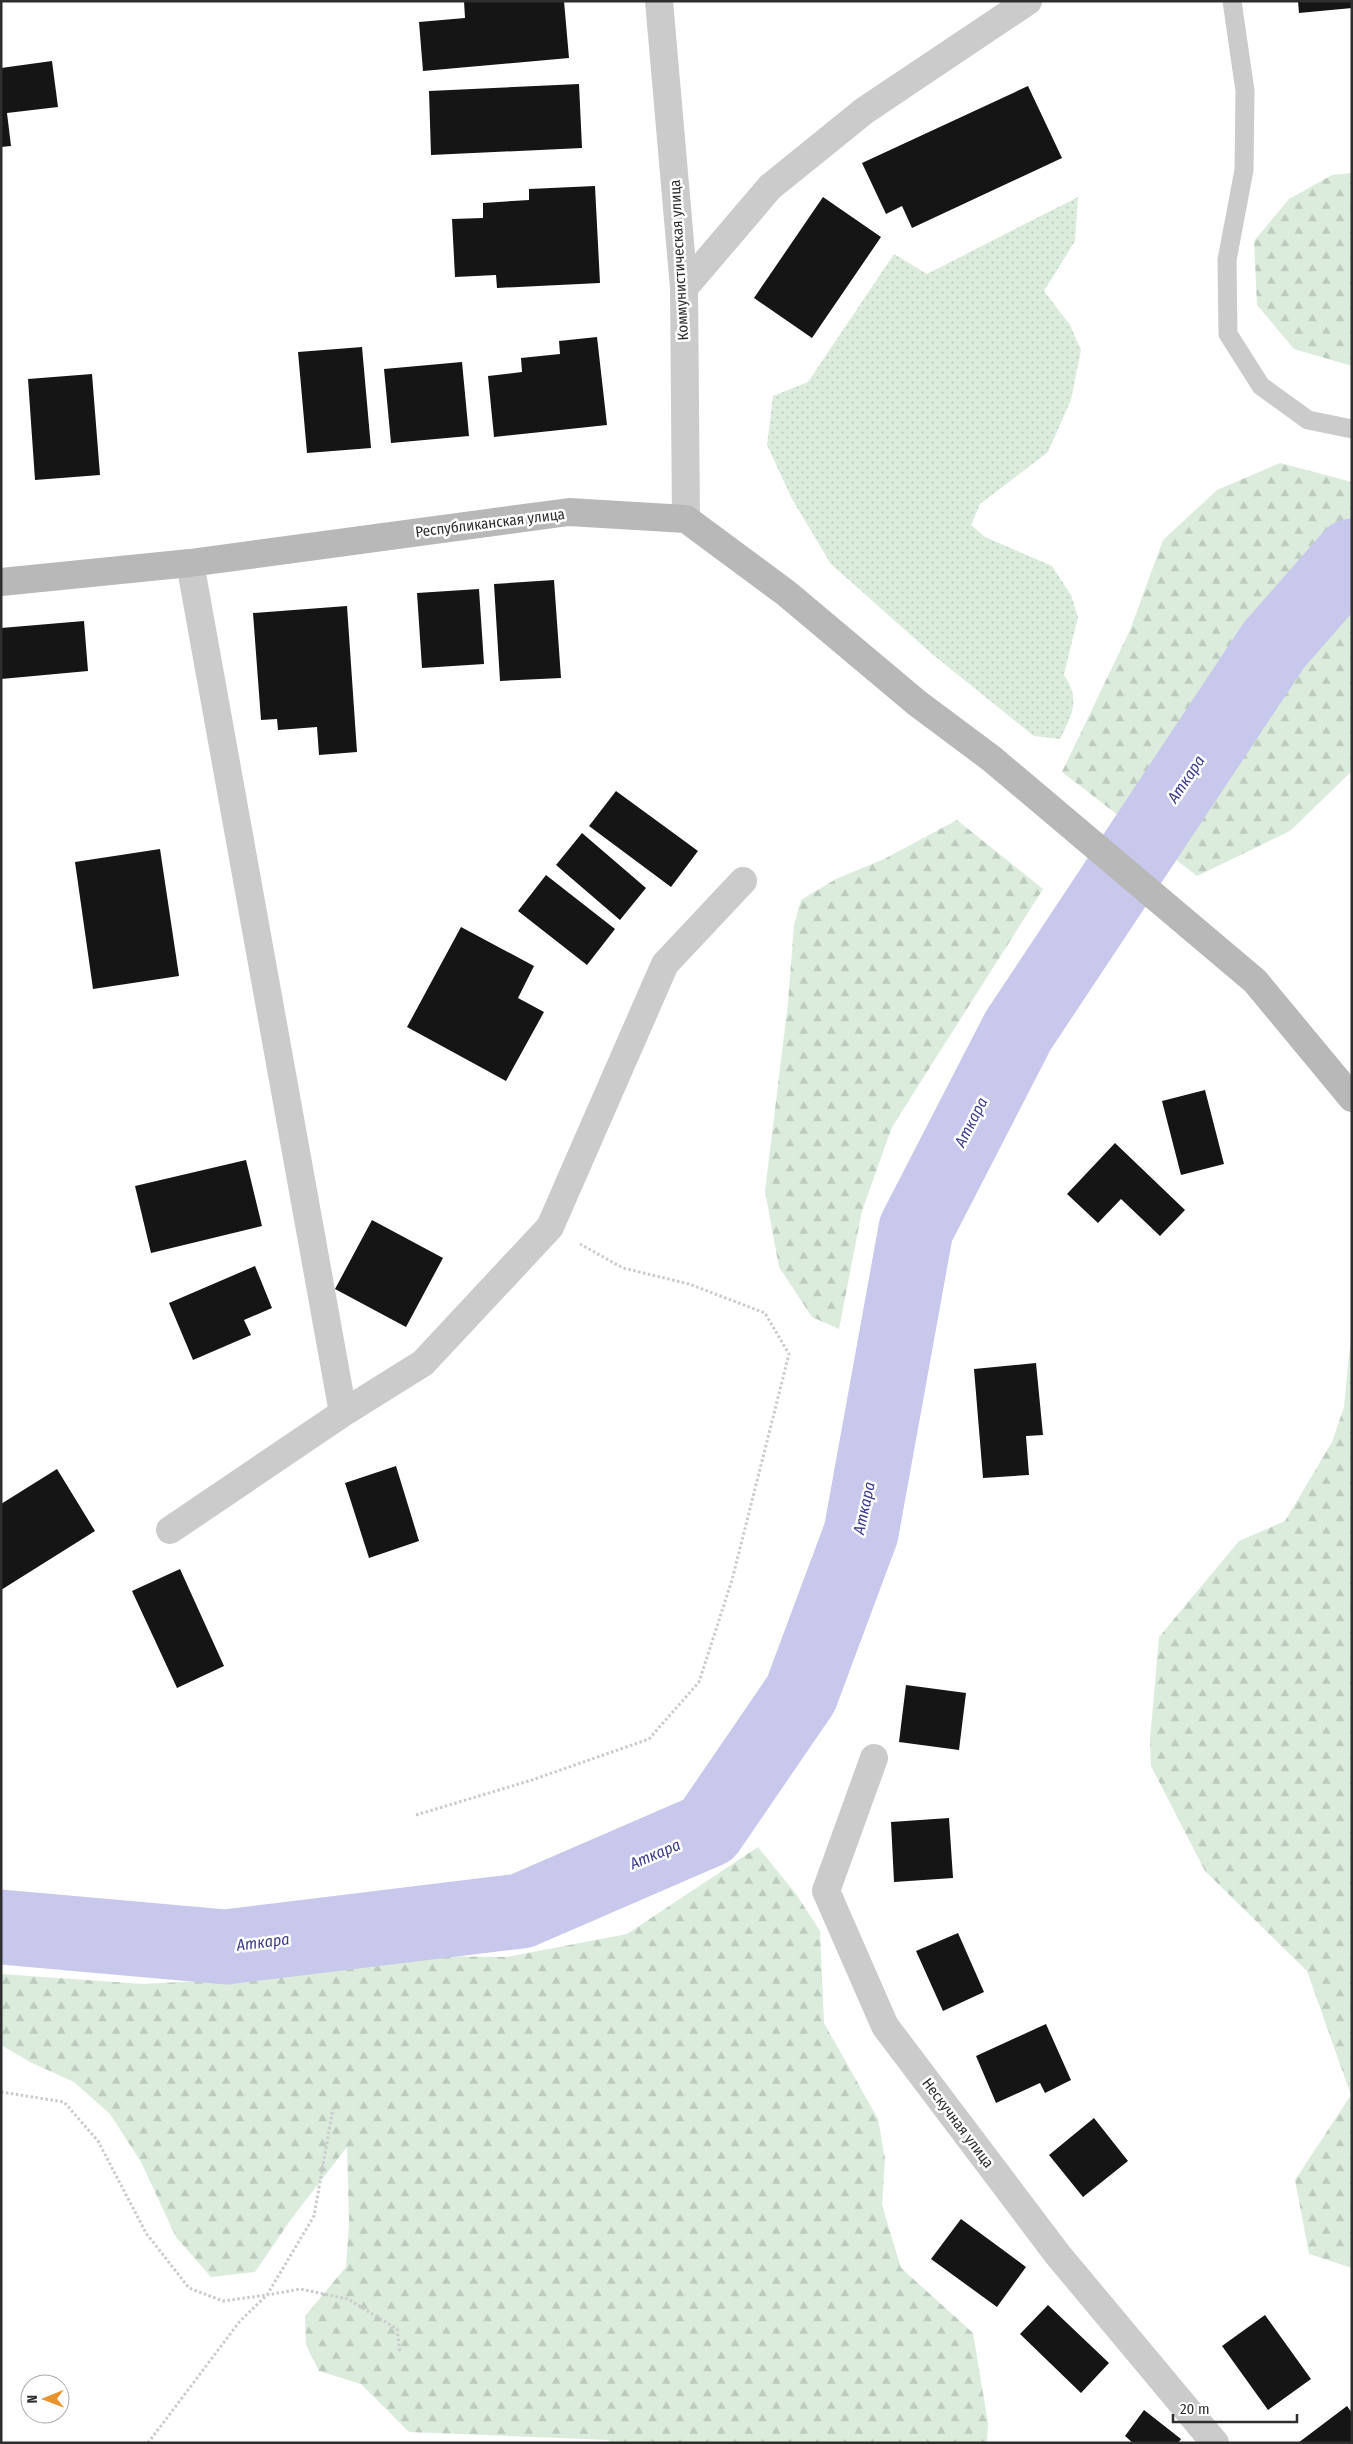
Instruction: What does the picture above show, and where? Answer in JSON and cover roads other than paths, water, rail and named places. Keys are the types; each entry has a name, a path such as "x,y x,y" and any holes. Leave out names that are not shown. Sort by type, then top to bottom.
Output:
{"street":[{"name":"Коммунистическая улица","path":"659,1 684,288 686,519"},
{"path":"684,288 770,187 864,111 1028,1"},
{"name":"Республиканская улица","path":"1,582 190,563 569,512 686,519"},
{"path":"686,519 786,593 917,703 992,760 1255,981 1352,1098"},
{"path":"190,563 343,1413"},
{"path":"170,1530 343,1413 423,1362 550,1227 665,964 743,881"},
{"name":"Нескучная улица","path":"874,1758 826,1891 885,2026 1058,2255 1215,2443"}],"lane":[{"path":"1232,1 1245,91 1244,170 1227,260 1228,334 1261,386 1308,420 1352,428"}],"waterway":[{"name":"Аткара","path":"1,1927 226,1947 521,1911 708,1830 801,1694 861,1533 916,1229 1018,1031 1274,645 1352,556"}]}
